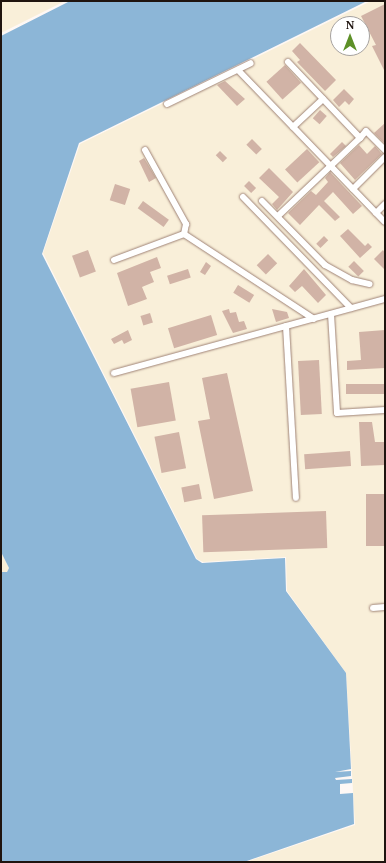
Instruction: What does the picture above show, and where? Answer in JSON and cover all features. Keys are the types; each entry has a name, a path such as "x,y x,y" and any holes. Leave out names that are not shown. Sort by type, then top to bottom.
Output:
{"street":[{"path":"288,62 360,138"},
{"path":"167,104 251,63"},
{"path":"238,70 385,222"},
{"path":"293,127 323,99"},
{"path":"278,216 366,131 385,150"},
{"path":"145,150 186,224 184,234"},
{"path":"353,189 385,157"},
{"path":"243,197 352,308"},
{"path":"262,200 325,265 352,280 370,284"},
{"path":"376,213 385,204"},
{"path":"114,260 184,234"},
{"path":"184,234 314,319"},
{"path":"114,373 385,299"},
{"path":"331,314 338,412 385,410"},
{"path":"286,326 296,498"},
{"path":"373,608 385,607"}],"shaded area":[{"path":"1,1 65,1 1,33"},
{"path":"371,1 385,1 385,862 246,862 355,825 346,673 287,591 286,557 203,562 197,559 43,253 80,144 330,21 330,56 370,56 370,16 340,16"},
{"path":"1,552 9,568 7,572 1,572"}],"water":[{"path":"70,1 367,1 337,16 330,16 330,19 79,143 42,254 196,559 202,563 285,558 286,591 346,673 351,769 335,772 351,771 351,776 335,778 336,780 352,779 352,783 340,784 340,794 353,793 354,824 244,862 1,862 1,572 7,572 9,568 1,552 1,36"}],"building":[{"path":"385,4 385,72 372,46 376,45 370,33 370,16 361,16"},
{"path":"300,43 336,80 325,91 297,62 300,60 292,51"},
{"path":"285,65 301,83 282,100 266,82"},
{"path":"225,81 245,99 237,106 217,85"},
{"path":"344,89 354,99 349,105 345,101 339,107 333,100"},
{"path":"320,110 327,116 320,124 313,118"},
{"path":"385,123 385,144 374,133"},
{"path":"252,139 262,149 256,155 246,145"},
{"path":"342,142 346,146 333,157 330,154"},
{"path":"359,145 367,154 375,146 382,154 355,180 340,163"},
{"path":"307,149 319,162 297,183 285,169"},
{"path":"220,151 227,158 223,162 216,155"},
{"path":"144,158 156,178 149,182 139,161"},
{"path":"269,168 293,192 277,210 272,204 279,197 259,178"},
{"path":"330,172 362,206 353,214 333,192 324,201 340,217 335,221 319,205 300,225 288,213 311,191 316,195 328,182 325,178"},
{"path":"249,181 256,188 251,193 244,186"},
{"path":"115,184 130,189 125,205 110,200"},
{"path":"143,201 169,220 164,227 138,208"},
{"path":"348,229 365,246 368,243 372,247 360,258 340,236"},
{"path":"324,236 328,240 320,248 316,244"},
{"path":"88,250 96,272 80,277 72,256"},
{"path":"383,250 385,253 385,270 374,259"},
{"path":"268,254 277,263 266,275 257,265"},
{"path":"157,257 161,268 150,272 154,282 142,287 147,299 128,306 117,273"},
{"path":"354,261 364,271 358,277 348,267"},
{"path":"206,262 211,266 205,275 200,272"},
{"path":"188,269 191,278 170,284 167,276"},
{"path":"304,269 326,295 318,303 302,286 295,292 289,286"},
{"path":"238,285 254,295 249,303 233,293"},
{"path":"229,309 230,313 236,312 239,322 244,321 247,329 233,333 222,311"},
{"path":"272,309 287,312 289,318 276,322"},
{"path":"150,313 153,323 143,325 140,316"},
{"path":"211,315 217,335 174,348 168,328"},
{"path":"128,330 132,340 124,344 122,340 114,344 111,339"},
{"path":"385,330 385,368 347,370 347,361 361,360 359,332"},
{"path":"319,360 322,414 301,415 298,361"},
{"path":"227,373 253,491 214,499 198,421 210,419 202,378"},
{"path":"169,382 176,420 137,427 131,389"},
{"path":"346,384 385,384 385,394 346,394"},
{"path":"359,422 372,422 375,442 385,442 385,465 361,466"},
{"path":"179,432 186,468 162,473 154,437"},
{"path":"350,451 351,466 305,469 304,454"},
{"path":"199,484 202,499 184,502 181,487"},
{"path":"366,494 385,494 385,546 366,546"},
{"path":"326,511 327,548 203,552 202,515"}]}
